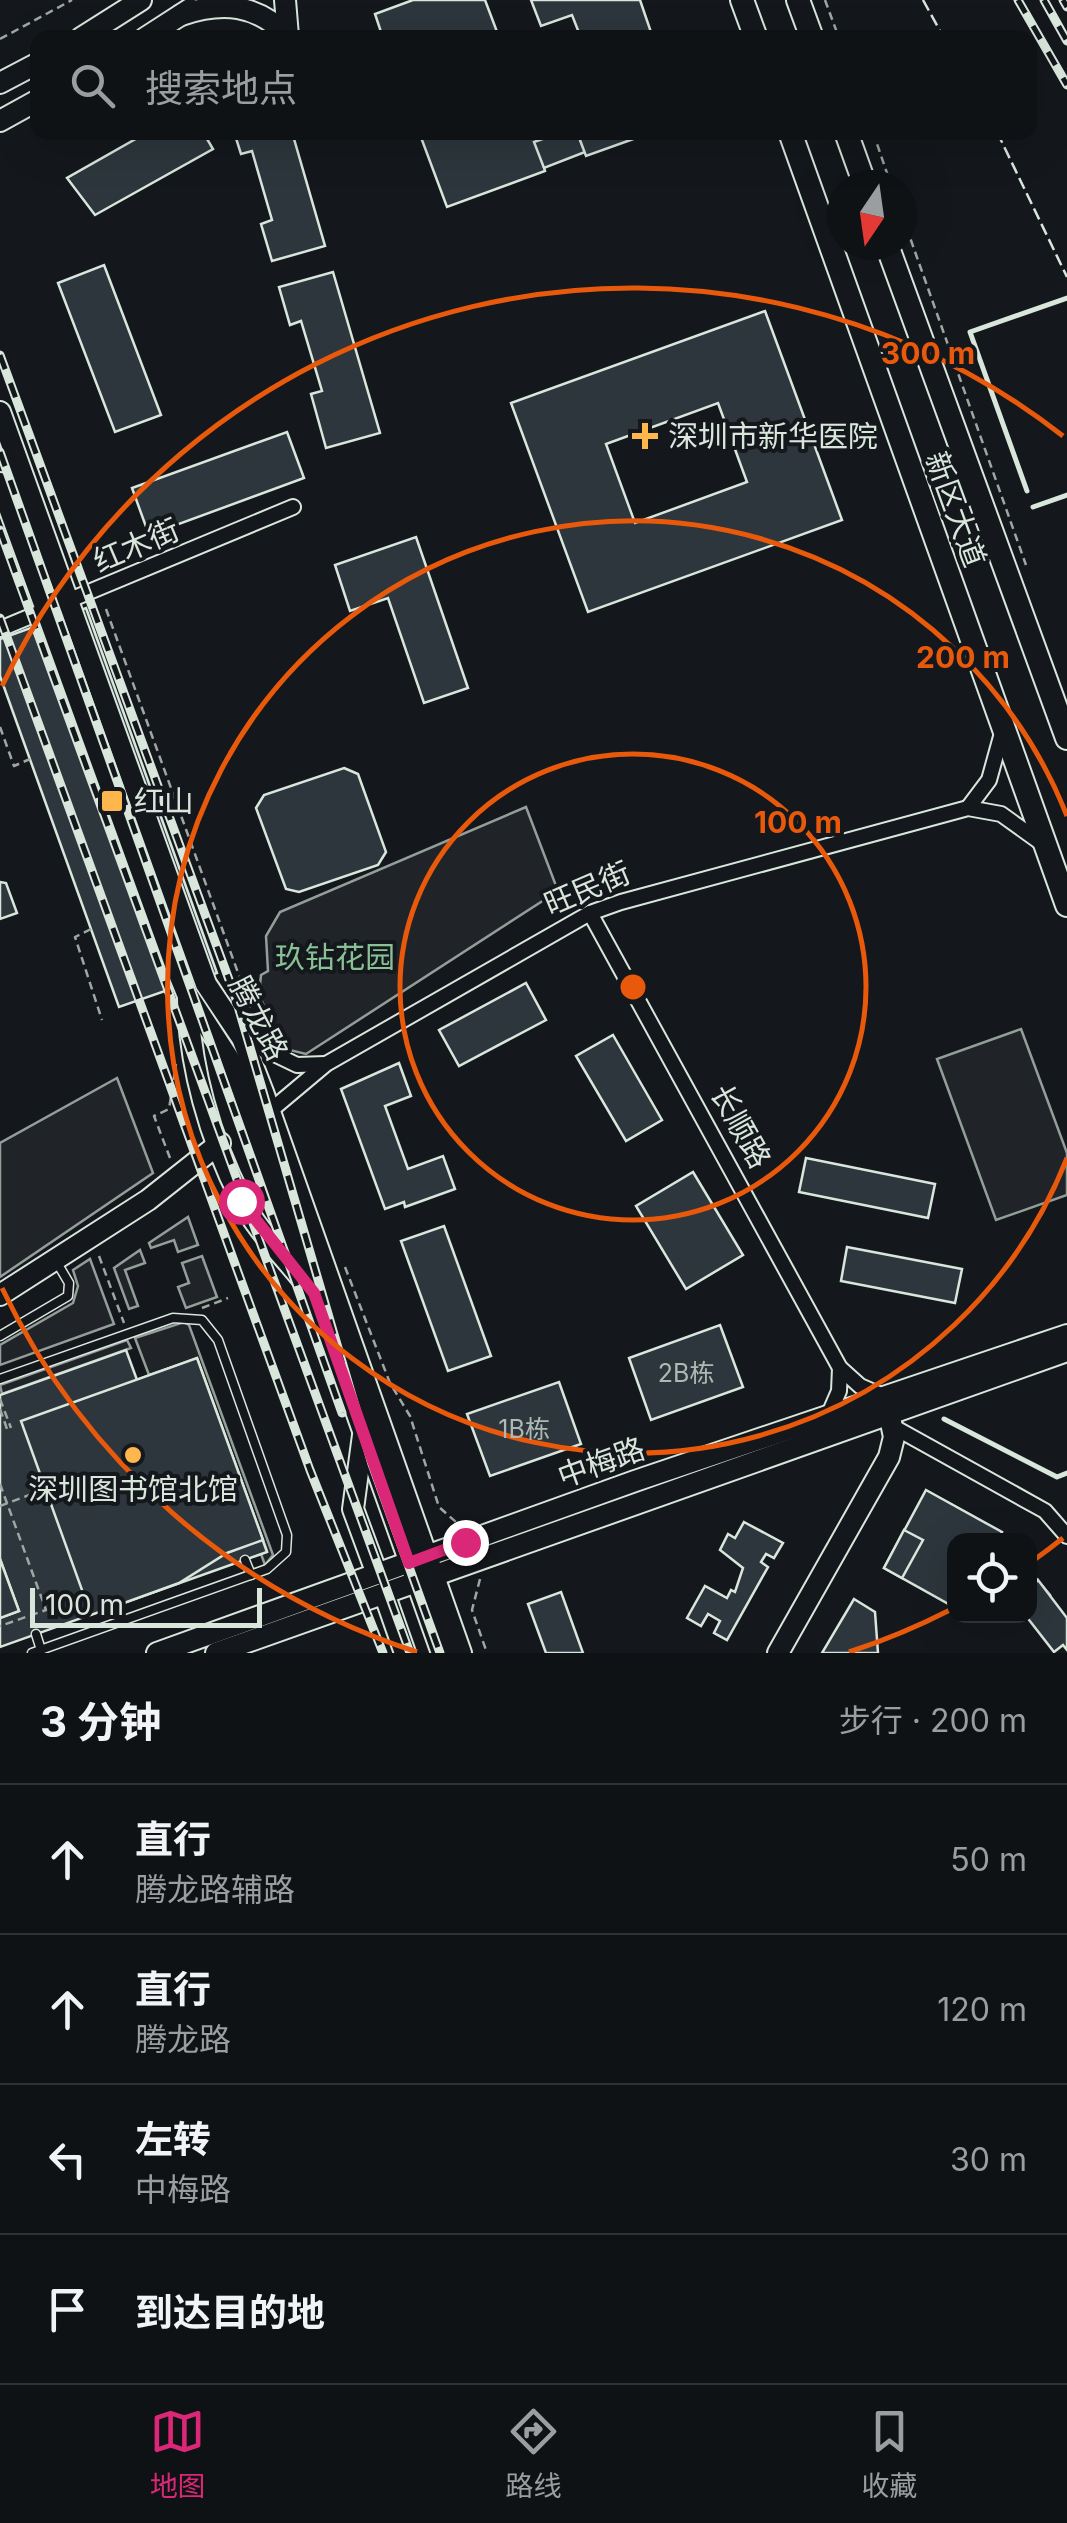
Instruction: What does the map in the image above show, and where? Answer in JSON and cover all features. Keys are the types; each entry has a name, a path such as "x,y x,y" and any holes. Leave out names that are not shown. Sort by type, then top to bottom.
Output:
{"main road":[{"path":"94,30 141,0"},
{"path":"158,30 204,0"},
{"path":"284,0 287,30"},
{"path":"742,0 753,30"},
{"path":"798,0 809,30"},
{"path":"181,15 213,5 241,7 271,20 282,30"},
{"path":"0,83 30,67"},
{"path":"2,120 30,104"},
{"name":"新区大道","path":"793,140 1067,905"},
{"path":"849,140 860,170"},
{"name":"新区大道","path":"892,260 1067,738"},
{"name":"腾龙路","path":"0,412 206,984 252,1040 270,1111 420,1569 442,1653"},
{"name":"腾龙路","path":"0,482 188,996 233,1064 363,1433 420,1569 461,1653"},
{"path":"188,996 194,1067 241,1201 314,1293"},
{"path":"0,1296 178,1179 220,1143"},
{"name":"中梅路","path":"216,1653 380,1584 829,1414 888,1412 1067,1334"},
{"name":"中梅路","path":"420,1569 1067,1351"},
{"path":"778,1653 889,1456 888,1412"},
{"path":"363,1433 354,1508 406,1653"},
{"name":"中梅路","path":"158,1653 380,1584"}],"street":[{"name":"红木街","path":"0,630 293,507"},
{"path":"1003,728 989,780 968,808 1000,814 1045,846"},
{"name":"旺民街","path":"270,1111 326,1064 590,913 968,808"},
{"name":"长顺路","path":"590,913 840,1368"},
{"path":"252,1040 297,1065 326,1064"},
{"path":"840,1368 888,1412 1045,1511 1067,1536"},
{"path":"829,1414 838,1392 840,1368"}],"lane":[{"path":"0,1336 68,1296 70,1283 56,1261"},
{"path":"0,1380 173,1318 194,1317 210,1326 218,1340 287,1534 281,1559 250,1575 37,1651 36,1634"},
{"path":"245,1560 250,1575"}],"path":[{"path":"0,40 72,0"},
{"path":"826,0 836,30"},
{"path":"875,140 886,170"},
{"path":"917,258 1030,578"},
{"path":"106,610 252,1040"},
{"path":"0,728 14,766 30,759"},
{"path":"90,929 75,937 102,1020"},
{"path":"172,1164 154,1116 170,1109 176,1061"},
{"path":"97,1250 128,1334"},
{"path":"194,1317 199,1309 228,1298"},
{"path":"360,1306 390,1383 410,1416 440,1507 457,1523"},
{"path":"0,1399 9,1429 0,1410"},
{"path":"0,1484 46,1610 0,1626"},
{"path":"0,1506 46,1489"},
{"path":"479,1577 472,1610 486,1653"}],"green space":[{"name":"玖钻花园","path":"526,807 558,891 306,1054 281,1048 259,994 261,975 268,971 266,936 280,912"},
{"path":"1021,1029 1067,1153 1067,1195 996,1220 937,1059"},
{"path":"117,1078 153,1173 0,1277 0,1143"},
{"path":"188,1217 198,1245 178,1252 174,1240 151,1248 149,1243"},
{"path":"140,1250 145,1263 125,1270 138,1306 129,1309 114,1268"},
{"path":"202,1256 217,1297 186,1308 178,1287 189,1283 182,1263"},
{"path":"90,1259 114,1324 0,1365 0,1345 73,1303 78,1286 73,1270"},
{"path":"184,1322 189,1325 273,1555 265,1565 261,1554 267,1551 197,1359 149,1375 135,1338"},
{"path":"127,1340 131,1348 2,1394 0,1385"}],"building":[{"path":"413,0 485,0 496,30 380,30 375,14"},
{"path":"531,0 640,0 650,30 578,30 572,15 541,26"},
{"path":"134,140 208,140 213,149 95,215 67,178"},
{"path":"237,140 294,140 325,246 272,261 261,224 272,220 252,151 241,154"},
{"path":"422,140 536,140 545,171 447,207"},
{"path":"580,140 585,152 544,168 534,142"},
{"path":"580,140 631,140 586,156"},
{"path":"104,265 161,415 115,432 58,283"},
{"path":"333,272 380,433 326,448 311,394 322,391 301,321 290,325 279,287"},
{"path":"765,311 842,520 588,612 511,403","holes":["718,403 747,482 635,523 606,444"]},
{"path":"287,432 304,478 149,535 132,488"},
{"path":"416,537 468,688 424,703 388,598 350,611 335,565"},
{"path":"86,608 217,973 119,1007 0,676 0,639"},
{"path":"344,768 358,774 386,852 378,865 299,892 286,889 256,808 264,795"},
{"path":"0,882 6,883 17,913 0,919"},
{"path":"526,983 546,1020 459,1066 439,1030"},
{"path":"613,1035 662,1120 626,1141 576,1056"},
{"path":"399,1063 411,1096 385,1106 408,1169 443,1156 455,1189 405,1207 404,1202 385,1209 341,1089"},
{"path":"806,1158 935,1184 928,1218 799,1192"},
{"path":"693,1172 743,1255 686,1289 636,1206"},
{"path":"444,1226 491,1356 448,1371 401,1241"},
{"path":"847,1247 962,1269 955,1303 841,1281"},
{"path":"720,1325 743,1387 651,1420 629,1358"},
{"name":"深圳图书馆北馆","path":"126,1350 137,1380 197,1358 267,1552 0,1647 0,1618 19,1611 0,1559 0,1395"},
{"name":"深圳图书馆北馆","path":"197,1358 263,1540 227,1553 179,1583 91,1615 21,1421"},
{"path":"559,1382 581,1444 490,1476 467,1414"},
{"path":"926,1490 1002,1532 947,1533 947,1603 884,1568"},
{"path":"744,1522 783,1543 774,1558 766,1554 761,1562 768,1567 727,1640 714,1633 720,1621 708,1614 701,1626 687,1618 705,1586 727,1598 731,1590 735,1592 743,1568 720,1550 728,1534 735,1538"},
{"path":"904,1530 923,1540 902,1578 884,1568"},
{"path":"0,1559 19,1611 0,1618"},
{"path":"1037,1579 1050,1595 1037,1606"},
{"path":"1037,1581 1067,1618 1067,1650 1063,1645 1054,1652 1031,1623 1037,1623"},
{"path":"561,1592 583,1653 546,1653 528,1604"},
{"path":"854,1599 875,1612 878,1653 822,1653"}],"railway":[{"path":"1018,0 1035,30"},
{"path":"1044,0 1067,41"},
{"path":"1063,0 1067,7"},
{"path":"1037,33 1067,85"},
{"path":"0,355 235,996 372,1464 440,1653"},
{"path":"0,452 342,1413"},
{"path":"0,530 410,1653"},
{"path":"0,618 310,1470 383,1653"}],"fence":[{"path":"923,0 940,30"},
{"path":"1001,140 1067,277"}],"wall":[{"path":"1027,491 970,332 1067,298"},
{"path":"1033,507 1067,495"},
{"path":"944,1419 1057,1477 1067,1473"}],"place":[{"name":"深圳市新华医院","path":"645,436"},
{"name":"红山","path":"112,801"},
{"name":"深圳图书馆北馆","path":"133,1455"}],"route":[{"path":"241,1201 314,1293 409,1563 465,1542"}]}
